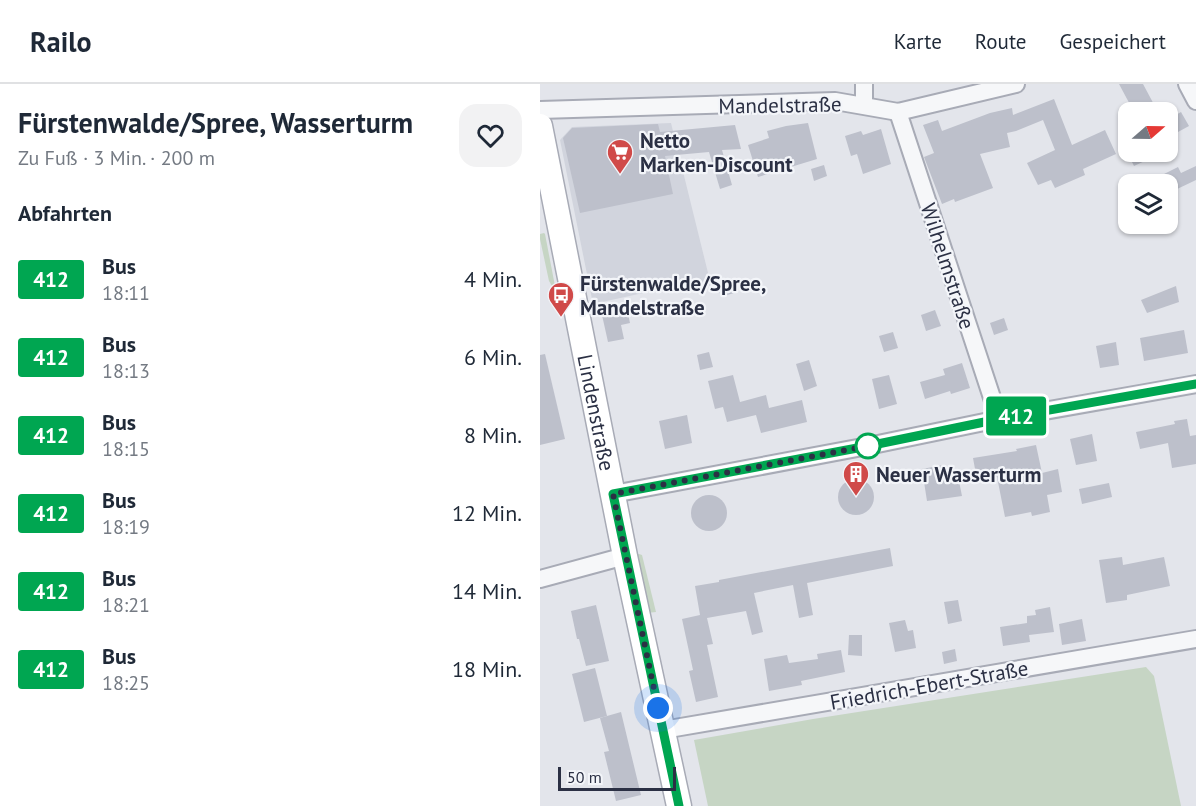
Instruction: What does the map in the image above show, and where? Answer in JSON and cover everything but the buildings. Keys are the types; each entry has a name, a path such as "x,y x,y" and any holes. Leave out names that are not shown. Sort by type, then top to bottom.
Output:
{"street":[{"path":"864,84 864,105"},
{"name":"Mandelstraße","path":"540,110 835,101 898,112 1016,84"},
{"path":"1187,84 1196,101"},
{"name":"Wilhelmstraße","path":"898,112 999,419"},
{"name":"Lindenstraße","path":"540,126 547,194 679,806"},
{"path":"613,494 999,419 1196,384"},
{"path":"540,579 625,556"},
{"name":"Friedrich-Ebert-Straße","path":"663,730 1196,639"}],"shaded area":[{"path":"671,123 711,285 686,291 684,284 593,304 560,140 572,127"}],"green space":[{"path":"544,233 555,286 552,286 549,281 540,239 540,234"},
{"path":"635,555 642,555 656,612 647,613"},
{"path":"1146,667 1154,676 1181,806 708,806 694,740"}],"bus line":[{"name":"412","path":"679,806 613,494 999,419 1196,384"}],"place":[{"name":"Netto Marken-Discount","path":"620,175"},
{"name":"Fürstenwalde/Spree, Mandelstraße","path":"561,318"},
{"name":"Neuer Wasserturm","path":"856,497"}],"route":[{"path":"658,708 613,494 868,446"}]}
